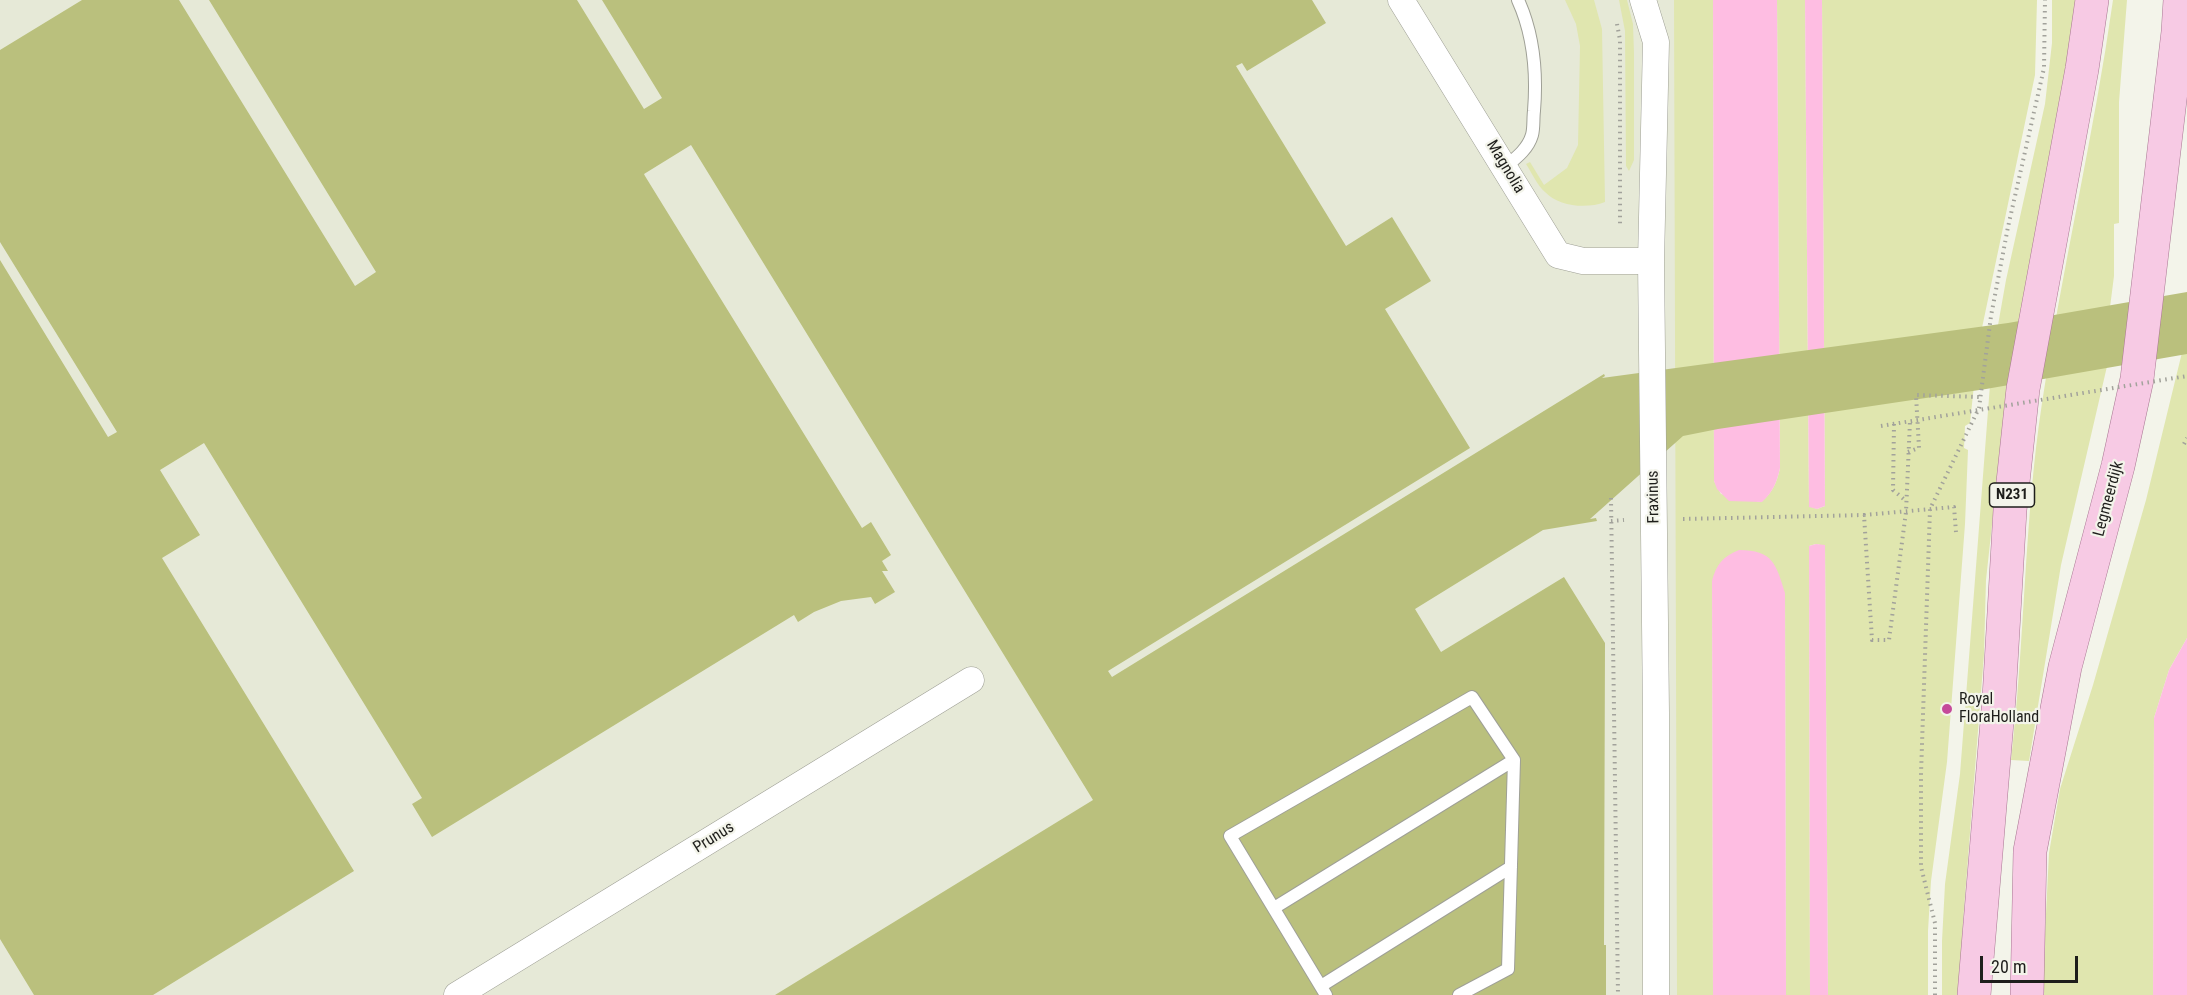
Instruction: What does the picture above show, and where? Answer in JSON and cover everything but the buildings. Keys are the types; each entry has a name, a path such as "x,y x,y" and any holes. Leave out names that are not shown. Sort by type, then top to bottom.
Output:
{"main road":[{"name":"N231","path":"1974,995 1999,698 2010,510 2023,389 2082,69 2092,0"},
{"name":"Legmeerdijk","path":"2027,995 2030,851 2066,667 2118,466 2137,379 2154,246 2180,0"}],"street":[{"name":"Magnolia","path":"1401,0 1558,255 1583,261 1651,261"},
{"name":"Fraxinus","path":"1643,0 1656,42 1651,261 1656,995"},
{"path":"1656,42 1657,0"},
{"name":"Prunus","path":"457,995 971,680"}],"lane":[{"path":"1505,167 1520,155 1532,135 1534,116 1535,72 1531,42 1525,16 1518,0"},
{"path":"1459,995 1508,969 1511,867 1514,760 1472,697 1230,836 1324,990 1511,867"},
{"path":"1274,908 1514,760"}],"path":[{"path":"1935,995 1935,923 1920,867 1930,509 1979,408 1991,316 2044,68 2045,0"},
{"path":"1616,19 1620,40 1620,260"},
{"path":"1881,426 2187,376"},
{"path":"1908,452 1918,448 1916,395 1980,397"},
{"path":"1864,515 1872,640 1888,640 1906,512 1910,421"},
{"path":"1894,424 1893,490 1906,501"},
{"path":"2184,444 2187,438"},
{"path":"1611,498 1618,995"},
{"path":"1611,520 1864,515 1954,507 1956,532"}],"shaded area":[{"path":"0,0 1682,0 1688,995 0,995"},
{"path":"1713,0 1777,0 1780,468 1774,486 1762,502 1729,501 1717,489 1714,481"},
{"path":"1805,0 1822,0 1825,506 1817,509 1809,507"},
{"path":"1825,545 1828,995 1810,995 1809,546"},
{"path":"1739,550 1766,556 1779,574 1785,593 1786,995 1713,995 1712,581 1721,562"},
{"path":"2187,638 2187,995 2153,995 2154,718 2169,670"}],"green space":[{"path":"1565,0 1594,0 1602,29 1605,202 1590,206 1565,204 1551,197 1540,186 1526,164 1530,162 1544,185 1567,168 1578,145 1580,46 1576,24"},
{"path":"1619,0 1627,0 1633,24 1634,160 1629,171 1626,166 1625,31"},
{"path":"1674,0 1713,0 1714,481 1721,494 1761,502 1774,487 1780,468 1777,0 1805,0 1809,506 1817,509 1825,506 1822,0 2037,0 2035,75 1978,347 1970,423 1965,426 1964,448 1968,450 1965,524 1947,762 1931,881 1928,995 1828,995 1825,546 1816,544 1809,546 1810,995 1786,995 1785,593 1712,581 1713,995 1677,995"},
{"path":"2052,0 2077,0 2070,55 2001,442 1986,580 1984,654 1963,922 1960,995 1942,995 1945,884 1960,774 1992,359 2006,280 2045,104 2052,43"},
{"path":"2113,0 2127,0 2119,102 2119,223 2114,224 2114,276 2108,323 2108,362 2061,565 2029,761 2011,760 2036,447 2059,302 2097,101"},
{"path":"2187,332 2187,638 2169,670 2154,718 2153,995 2042,995 2049,853 2060,789 2093,685 2146,500"}],"place":[{"name":"Royal FloraHolland","path":"1947,709"}]}
